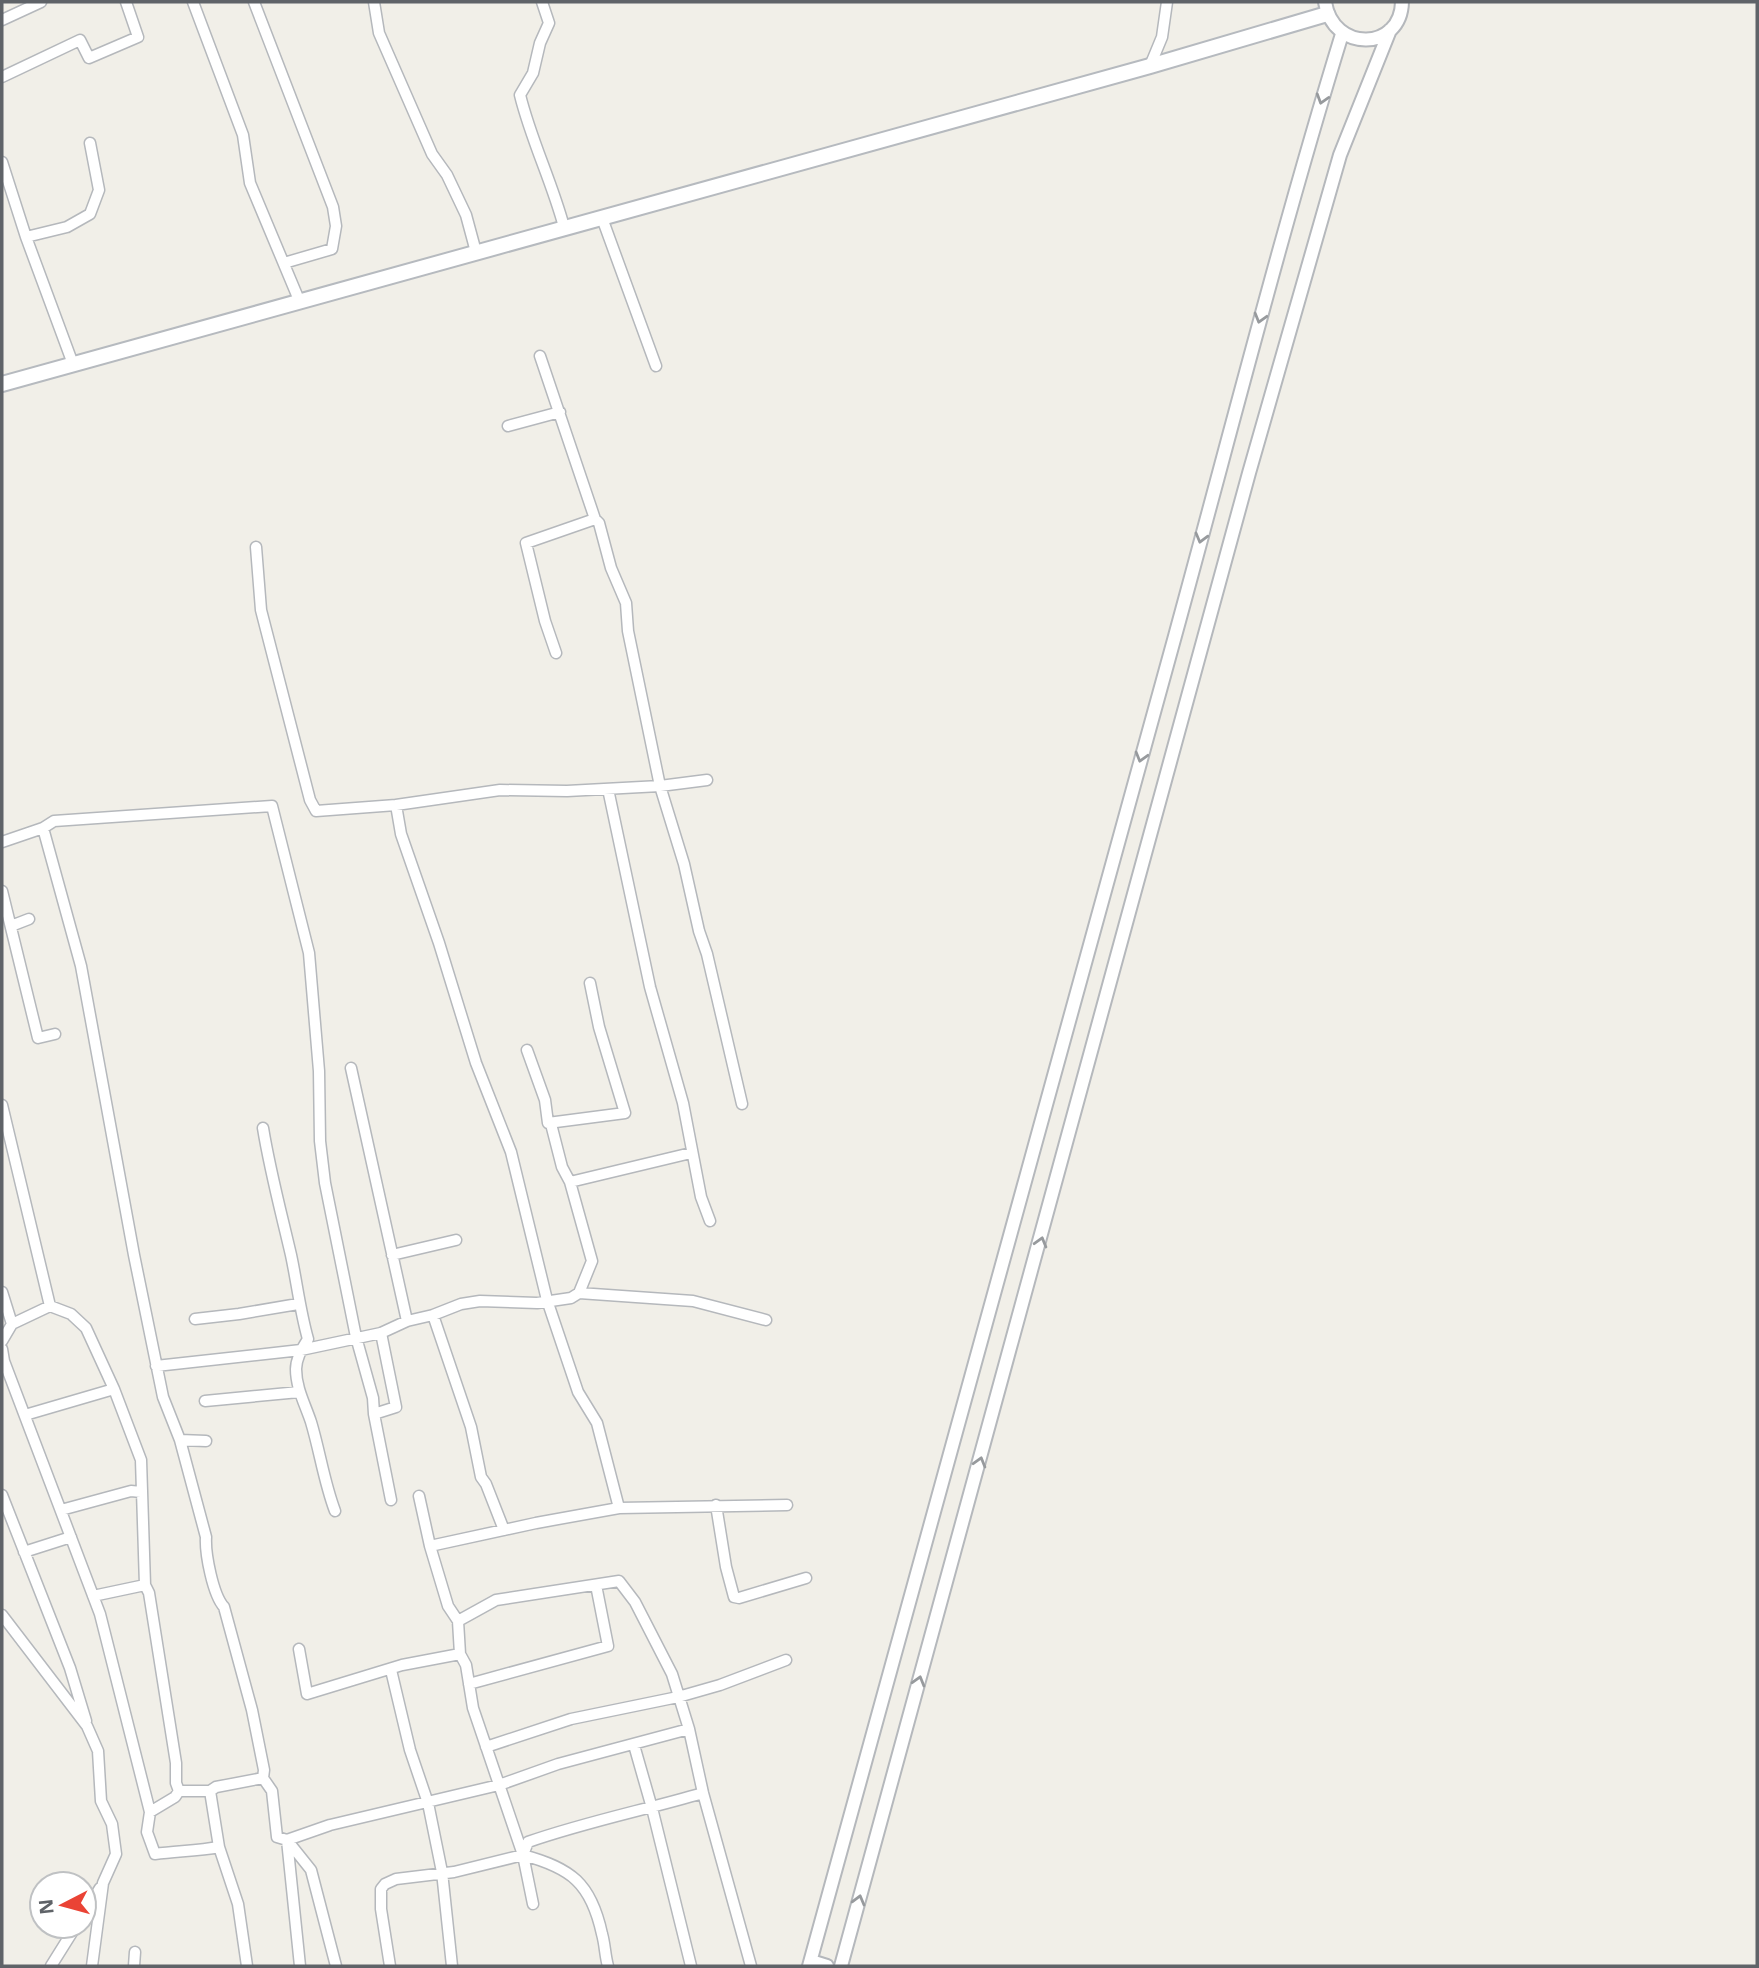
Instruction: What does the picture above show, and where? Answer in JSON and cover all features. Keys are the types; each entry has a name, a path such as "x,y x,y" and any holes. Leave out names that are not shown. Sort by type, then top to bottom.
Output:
{"main road":[{"path":"2,384 1150,66 1326,8"}],"street":[{"path":"2,20 41,2"},
{"path":"2,77 80,40 89,58 138,37 126,2"},
{"path":"194,2 243,135 250,183 299,300"},
{"path":"254,2 333,206 336,226 332,249 284,264"},
{"path":"374,2 379,33 432,155 447,175 466,215 476,252"},
{"path":"542,2 549,23 540,43 533,73 520,95 525,117 555,192 564,227"},
{"path":"1150,66 1162,37 1167,2"},
{"path":"841,1966 1249,473 1340,155 1390,30 1397,20 1402,2"},
{"path":"1326,8 1333,25 1342,34 1354,39 1379,37 1390,30"},
{"path":"827,1966 810,1964 1175,635 1254,337 1342,34"},
{"path":"26,237 67,226 90,214 99,190 90,143"},
{"path":"2,162 5,180 74,364"},
{"path":"603,218 656,366"},
{"path":"540,356 595,519 599,523 611,568 626,603 628,631 660,786 684,864 698,931 707,954 743,1104"},
{"path":"508,426 560,412"},
{"path":"556,653 545,621 526,543 595,519"},
{"path":"256,547 261,610 310,800 316,811 396,805 500,790 567,791 660,786 707,780"},
{"path":"608,789 650,987 683,1103 701,1197 710,1221"},
{"path":"396,805 401,834 439,943 475,1063 512,1152 547,1300 578,1392 597,1423 619,1508"},
{"path":"2,842 43,828 54,821 272,806 309,953 320,1071 320,1141 325,1183 356,1337 373,1398 391,1500"},
{"path":"43,828 81,966 163,1397 180,1440 206,1537 205,1546 218,1600 224,1607 252,1710 264,1770 263,1778 272,1791 277,1837 287,1840 311,1870 336,1966"},
{"path":"2,891 38,1038 55,1034"},
{"path":"11,926 29,919"},
{"path":"551,1124 625,1113 599,1027 590,983"},
{"path":"156,1366 301,1350 381,1333 407,1321 461,1304 480,1301 537,1303 571,1298 579,1293 592,1261 570,1182 562,1167 551,1124 548,1124 545,1100 527,1051"},
{"path":"351,1068 407,1321"},
{"path":"2,1105 50,1306"},
{"path":"262,1128 291,1256 298,1304 308,1339 301,1350 296,1367 299,1392 311,1423 325,1485 335,1511"},
{"path":"570,1182 691,1153"},
{"path":"392,1255 456,1241"},
{"path":"2,1292 12,1324"},
{"path":"579,1293 693,1301 766,1320"},
{"path":"195,1319 298,1304"},
{"path":"2,1342 12,1324 50,1306 71,1314 86,1328 114,1389 141,1460 145,1585 149,1593 179,1791"},
{"path":"433,1315 471,1427 481,1477 504,1530"},
{"path":"374,1414 396,1407 381,1333"},
{"path":"2,1349 24,1415 100,1615 150,1812 147,1832 155,1854 187,1850 195,1852 219,1847"},
{"path":"24,1415 114,1389"},
{"path":"205,1401 299,1392"},
{"path":"180,1440 206,1441"},
{"path":"61,1510 131,1491 141,1492"},
{"path":"2,1495 70,1668 87,1726 98,1751 101,1801 112,1824 116,1854 98,1891"},
{"path":"419,1496 430,1546 448,1606 458,1621 460,1654 466,1665 474,1708 523,1855 533,1904"},
{"path":"716,1505 734,1597 806,1578"},
{"path":"430,1546 619,1508 787,1505"},
{"path":"24,1552 71,1537"},
{"path":"458,1621 496,1600 619,1581 635,1602 672,1674 751,1966"},
{"path":"93,1596 145,1585"},
{"path":"469,1684 608,1646 596,1586"},
{"path":"2,1615 87,1726"},
{"path":"299,1649 307,1694 402,1665 460,1654"},
{"path":"486,1747 571,1719 678,1697 720,1685 786,1660"},
{"path":"391,1670 410,1750 428,1803 442,1872 452,1966"},
{"path":"287,1840 330,1825 499,1785 558,1764 689,1730"},
{"path":"634,1745 691,1966"},
{"path":"179,1791 209,1791 216,1787 263,1778"},
{"path":"150,1812 175,1797 179,1791"},
{"path":"209,1791 219,1847 238,1904 247,1966"},
{"path":"523,1855 528,1842 572,1826 703,1793"},
{"path":"287,1840 300,1966"},
{"path":"390,1966 381,1909 381,1889 385,1884 396,1879 454,1872 523,1855 552,1863 582,1884 599,1919 608,1966"},
{"path":"92,1966 103,1883"},
{"path":"51,1966 67,1940"},
{"path":"134,1966 135,1952"}]}
